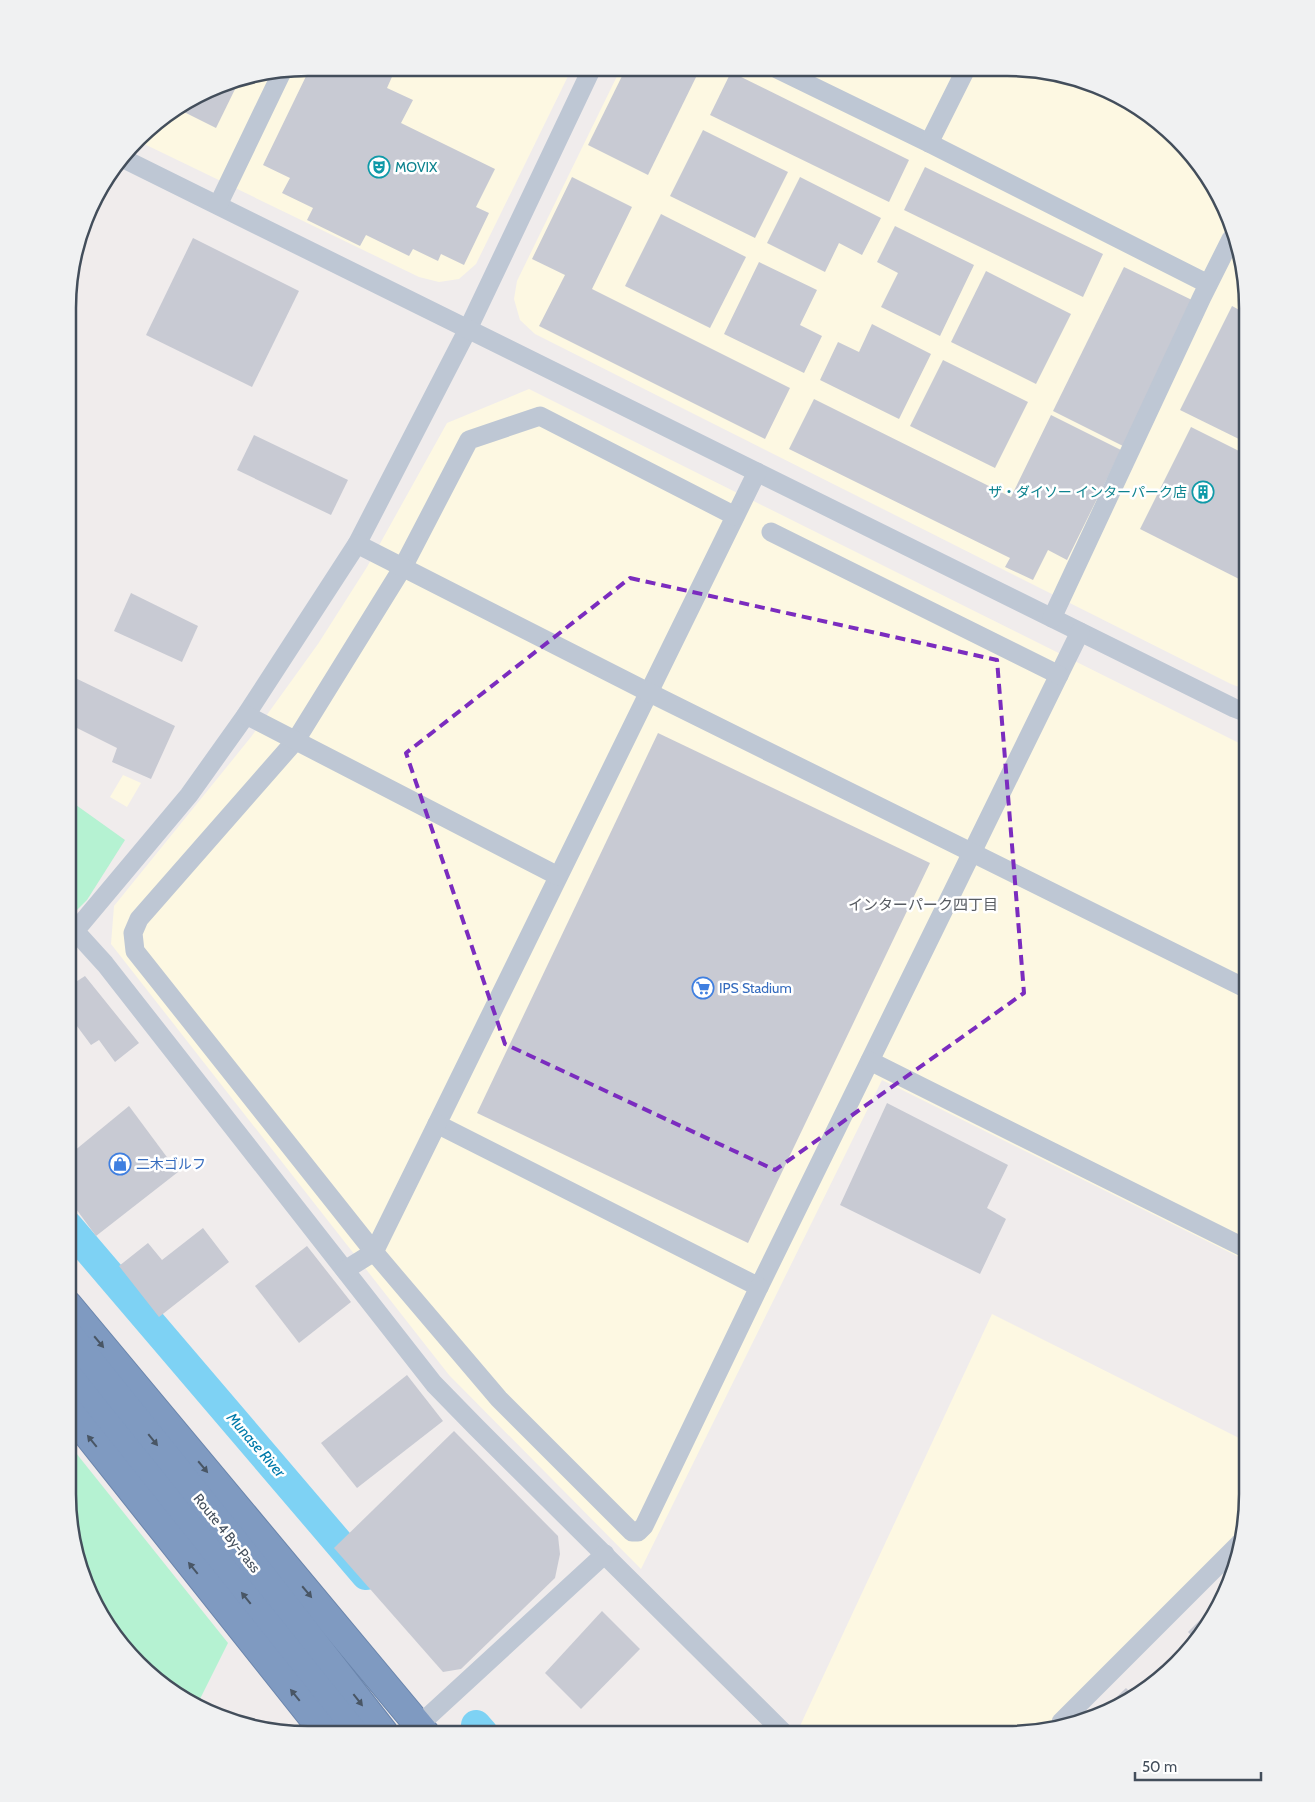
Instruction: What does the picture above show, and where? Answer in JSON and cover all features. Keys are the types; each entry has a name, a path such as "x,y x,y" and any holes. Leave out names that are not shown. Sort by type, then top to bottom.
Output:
{"highway":[{"path":"76,1315 419,1726"},
{"name":"Route 4 By-Pass","path":"76,1345 308,1656 350,1726"},
{"name":"Route 4 By-Pass","path":"76,1385 308,1656 377,1726"},
{"path":"76,1420 319,1726"}],"street":[{"path":"76,929 189,795 246,715 357,544 468,329 588,76"},
{"path":"791,76 929,143 1208,284"},
{"path":"929,143 962,76"},
{"path":"218,206 279,78"},
{"path":"129,161 1239,710"},
{"path":"1052,618 1229,243"},
{"path":"735,516 540,416 469,440 402,568 296,740 140,919 133,933 135,951 374,1252 499,1399 632,1532 638,1532 644,1526 1080,632"},
{"path":"345,1270 374,1252 756,472"},
{"path":"772,532 1060,675"},
{"path":"357,544 648,692 1239,985"},
{"path":"246,715 558,876"},
{"path":"76,938 105,964 434,1384 777,1726"},
{"path":"870,1061 1239,1245"},
{"path":"437,1124 759,1287"},
{"path":"1065,1718 1231,1552"},
{"path":"425,1726 605,1554"}],"highlighted area":[{"path":"630,578 997,660 1024,993 775,1170 505,1044 406,753"}],"shaded area":[{"path":"309,76 568,76 476,264 459,279 439,282 419,277 144,144 167,124 206,100 249,84 278,78"},
{"path":"617,76 1006,76 1037,78 1066,84 1095,94 1122,107 1160,134 1191,167 1215,206 1231,249 1234,263 1239,309 1239,687 535,334 520,320 514,299 517,281"},
{"path":"529,389 1239,743 1239,1257 882,1080 641,1569 449,1375 111,944 114,906 251,737 318,644 367,567 447,423"},
{"path":"123,775 141,783 127,807 110,797"},
{"path":"992,1314 1239,1438 1239,1493 1234,1537 1052,1721 1006,1726 800,1726"}],"green space":[{"path":"76,805 125,840 87,900 76,911"},
{"path":"76,1453 228,1643 200,1699 155,1668 124,1635 100,1596 84,1553 78,1524"}],"building":[{"name":"MOVIX","path":"306,76 392,76 387,88 413,100 401,123 495,169 476,207 489,213 464,265 441,254 438,261 413,249 409,256 366,235 360,246 307,220 313,208 282,193 290,178 263,165"},
{"path":"622,76 697,76 648,175 588,145"},
{"path":"729,76 739,76 909,160 889,202 710,115"},
{"path":"235,89 216,128 184,112 206,100"},
{"path":"703,130 788,172 755,238 670,196"},
{"path":"925,167 1103,254 1083,297 904,210"},
{"path":"572,177 632,207 592,289 790,388 765,439 539,326 565,275 532,259"},
{"path":"800,177 881,218 862,255 839,243 825,272 767,243"},
{"path":"661,214 746,257 710,328 625,286"},
{"path":"895,226 974,265 940,336 881,307 898,273 877,262"},
{"path":"193,238 299,291 252,387 146,335"},
{"path":"759,262 817,290 800,325 822,336 804,373 724,334"},
{"path":"1124,267 1194,301 1123,446 1053,411"},
{"path":"986,271 1071,314 1036,384 951,342"},
{"path":"1232,306 1239,310 1239,439 1180,410"},
{"path":"872,324 931,354 899,419 820,380 838,342 859,352"},
{"path":"943,360 1028,402 995,468 910,426"},
{"path":"814,399 1011,497 1051,415 1121,450 1067,560 1048,550 1033,580 1005,567 1010,558 789,449"},
{"name":"ザ・ダイソー インターパーク店","path":"1191,427 1239,451 1239,579 1140,529"},
{"path":"254,435 348,480 331,515 237,470"},
{"path":"131,593 198,626 182,662 114,631"},
{"path":"76,678 175,726 151,779 112,762 117,748 76,728"},
{"name":"IPS Stadium","path":"658,733 930,863 748,1243 477,1113"},
{"path":"85,976 139,1043 115,1062 99,1040 91,1045 76,1025 76,982"},
{"path":"887,1103 1008,1165 987,1208 1006,1219 980,1274 840,1205"},
{"name":"二木ゴルフ","path":"129,1106 178,1172 96,1236 76,1209 76,1149"},
{"path":"203,1228 229,1262 159,1317 119,1266 148,1243 162,1260"},
{"path":"307,1246 351,1302 299,1343 255,1286"},
{"path":"407,1375 443,1421 357,1488 321,1443"},
{"path":"454,1431 558,1536 560,1554 555,1578 461,1669 443,1672 334,1548"},
{"path":"602,1611 640,1649 581,1709 545,1673"},
{"path":"1204,1616 1191,1635 1188,1632"},
{"path":"1126,1688 1129,1691 1122,1695 1115,1699"}],"waterway":[{"name":"Munase River","path":"76,1235 366,1575"}],"place":[{"name":"MOVIX","path":"379,167"},
{"name":"ザ・ダイソー インターパーク店","path":"1203,492"},
{"name":"IPS Stadium","path":"703,988"},
{"name":"二木ゴルフ","path":"120,1164"}],"district":[{"name":"インターパーク四丁目","path":"923,905"}]}
